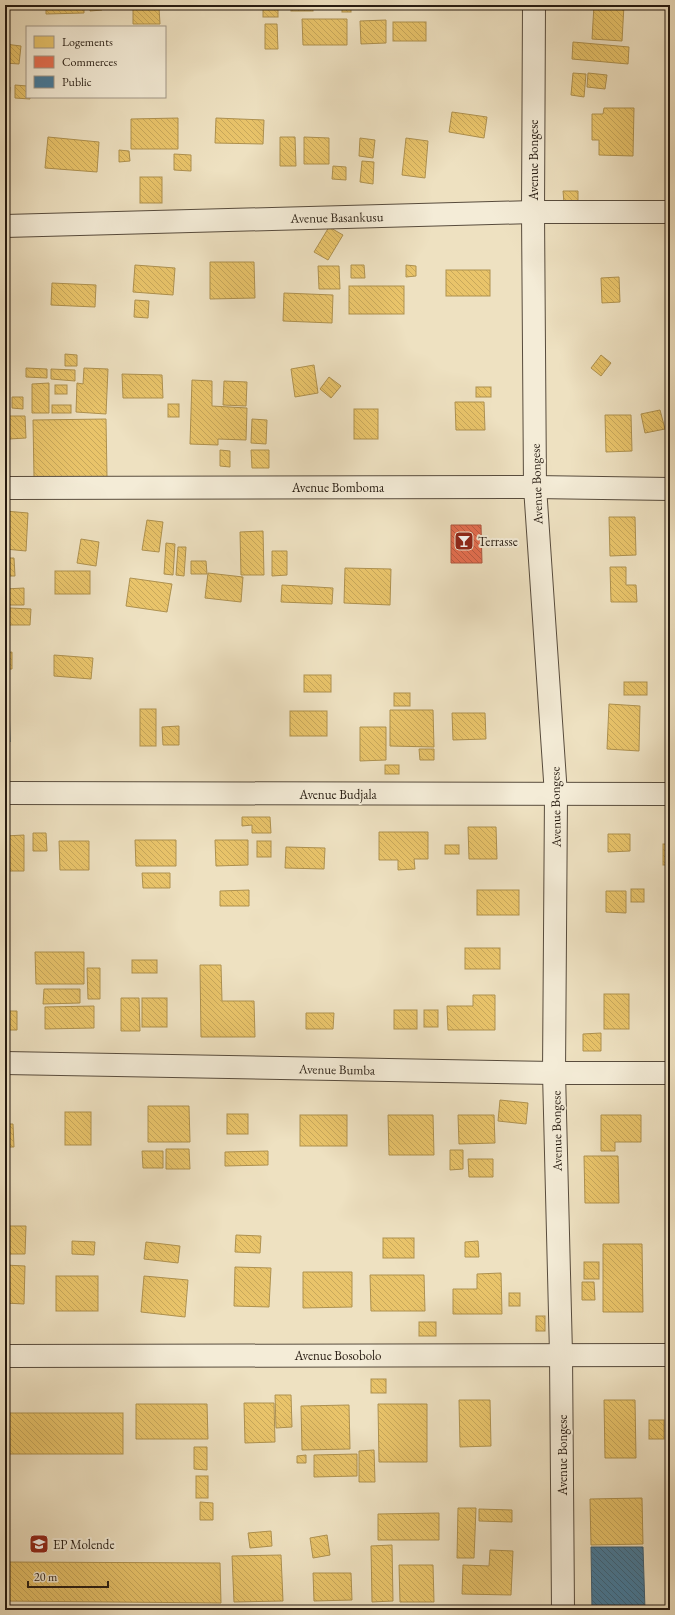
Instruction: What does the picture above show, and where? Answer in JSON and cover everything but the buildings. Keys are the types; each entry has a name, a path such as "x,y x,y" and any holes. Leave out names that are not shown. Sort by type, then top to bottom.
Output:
{"street":[{"name":"Avenue Bongese","path":"534,5 533,212 535,487 556,794 554,1073 561,1354 563,1610"},
{"name":"Avenue Basankusu","path":"5,226 533,212 670,212"},
{"name":"Avenue Bomboma","path":"5,488 535,487 670,489"},
{"name":"Avenue Budjala","path":"5,793 670,794"},
{"name":"Avenue Bumba","path":"5,1063 670,1074"},
{"name":"Avenue Bosobolo","path":"5,1356 670,1355"}],"place":[{"name":"Terrasse","path":"464,541"},
{"name":"EP Molende","path":"39,1544"}]}
